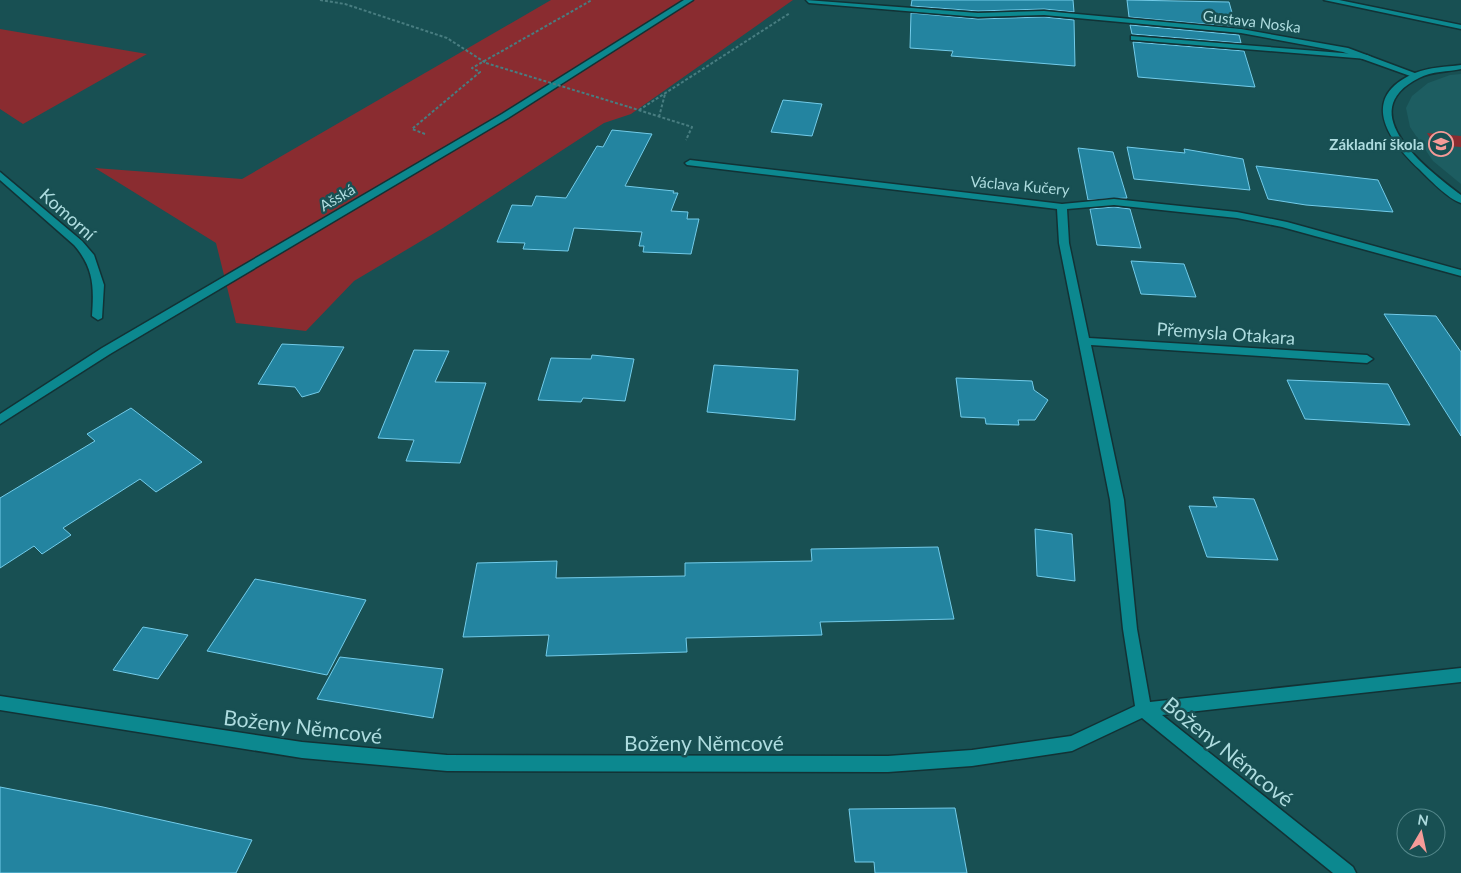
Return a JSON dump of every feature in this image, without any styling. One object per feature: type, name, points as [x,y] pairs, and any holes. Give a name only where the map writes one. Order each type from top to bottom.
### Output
[{"type":"street","name":"Ašská","points":[[0,420],[106,350],[505,116],[689,0]]},
{"type":"street","points":[[1328,0],[1461,27]]},
{"type":"street","name":"Gustava Noska","points":[[809,1],[978,15],[1044,13],[1241,31],[1310,42],[1367,57],[1416,76]]},
{"type":"street","points":[[1134,38],[1367,57]]},
{"type":"street","points":[[1461,67],[1416,76],[1395,89],[1386,107],[1389,129],[1411,158],[1461,200]]},
{"type":"street","name":"Václava Kučery","points":[[690,163],[1062,207],[1114,202],[1237,215],[1283,224],[1461,273]]},
{"type":"street","name":"Komorní","points":[[0,176],[78,244],[90,257],[99,285],[98,316]]},
{"type":"street","points":[[1062,207],[1064,243],[1117,500],[1130,629],[1144,710],[1461,676]]},
{"type":"street","name":"Přemysla Otakara","points":[[1083,341],[1367,359]]},
{"type":"street","name":"Boženy Němcové","points":[[0,703],[302,750],[466,763],[888,764],[972,758],[1072,743],[1144,710],[1347,873]]},
{"type":"path","points":[[320,0],[345,4],[447,38],[486,63],[692,127],[677,162],[690,163]]},
{"type":"path","points":[[426,134],[412,129],[480,72],[472,68],[592,0]]},
{"type":"path","points":[[639,110],[809,1]]},
{"type":"path","points":[[659,117],[665,93]]},
{"type":"shaded area","points":[[551,0],[793,0],[631,114],[604,123],[443,228],[354,281],[306,331],[236,323],[216,243],[95,168],[242,179]]},
{"type":"shaded area","points":[[0,29],[147,54],[23,124],[0,109]]},
{"type":"shaded area","name":"Základní škola","points":[[1461,74],[1461,184],[1433,161],[1410,127],[1406,108],[1412,96],[1428,83],[1450,75]]},
{"type":"shaded area","points":[[1427,133],[1461,136],[1461,147],[1434,145]]},
{"type":"building","points":[[912,0],[1073,0],[1074,12],[1044,9],[978,11],[911,6]]},
{"type":"building","points":[[1127,0],[1229,2],[1236,27],[1129,17]]},
{"type":"building","points":[[911,13],[978,19],[1044,17],[1074,20],[1075,66],[951,56],[953,51],[910,48]]},
{"type":"building","points":[[1130,25],[1239,35],[1241,43],[1132,34]]},
{"type":"building","points":[[1133,42],[1244,51],[1255,87],[1138,77]]},
{"type":"building","points":[[783,100],[822,104],[812,136],[771,132]]},
{"type":"building","points":[[612,130],[652,134],[625,186],[678,193],[671,211],[688,212],[687,219],[699,219],[691,254],[643,252],[644,246],[639,246],[642,232],[574,228],[568,251],[523,249],[525,243],[497,242],[512,205],[532,206],[536,196],[566,198],[597,146],[603,147]]},
{"type":"building","points":[[1127,147],[1185,153],[1184,149],[1243,159],[1250,190],[1134,179]]},
{"type":"building","points":[[1078,148],[1113,152],[1127,198],[1088,200]]},
{"type":"building","points":[[1256,166],[1378,180],[1393,212],[1306,205],[1268,199]]},
{"type":"building","points":[[1114,207],[1130,209],[1141,248],[1097,245],[1090,209]]},
{"type":"building","points":[[1131,261],[1184,264],[1196,297],[1141,294]]},
{"type":"building","points":[[1384,314],[1436,316],[1461,352],[1461,436]]},
{"type":"building","points":[[282,344],[344,347],[319,392],[302,397],[295,387],[258,384]]},
{"type":"building","points":[[414,350],[449,351],[435,382],[486,383],[460,463],[406,461],[414,440],[378,438]]},
{"type":"building","points":[[592,355],[634,359],[625,401],[583,398],[581,402],[538,400],[551,358],[591,359]]},
{"type":"building","points":[[714,365],[798,370],[795,420],[707,412]]},
{"type":"building","points":[[956,378],[1032,381],[1034,390],[1048,400],[1035,420],[1018,420],[1019,425],[986,424],[985,418],[961,417]]},
{"type":"building","points":[[1287,380],[1388,384],[1410,425],[1305,419]]},
{"type":"building","points":[[131,408],[202,462],[156,492],[140,479],[63,528],[71,535],[42,554],[34,546],[0,568],[0,498],[95,441],[87,434]]},
{"type":"building","points":[[1213,497],[1254,499],[1278,560],[1207,557],[1189,506],[1217,507]]},
{"type":"building","points":[[1035,529],[1072,534],[1075,581],[1037,576]]},
{"type":"building","points":[[938,547],[954,619],[820,622],[822,635],[686,638],[687,652],[546,656],[549,635],[463,637],[477,563],[557,561],[556,578],[685,576],[685,563],[812,561],[811,549]]},
{"type":"building","points":[[255,579],[366,600],[327,675],[207,651]]},
{"type":"building","points":[[143,627],[188,635],[158,679],[113,670]]},
{"type":"building","points":[[340,657],[443,669],[433,718],[317,699]]},
{"type":"building","points":[[0,787],[103,807],[252,840],[236,873],[0,873]]},
{"type":"building","points":[[955,808],[967,873],[875,873],[874,862],[855,862],[849,809]]},
{"type":"place","name":"Základní škola","points":[[1441,144]]}]
